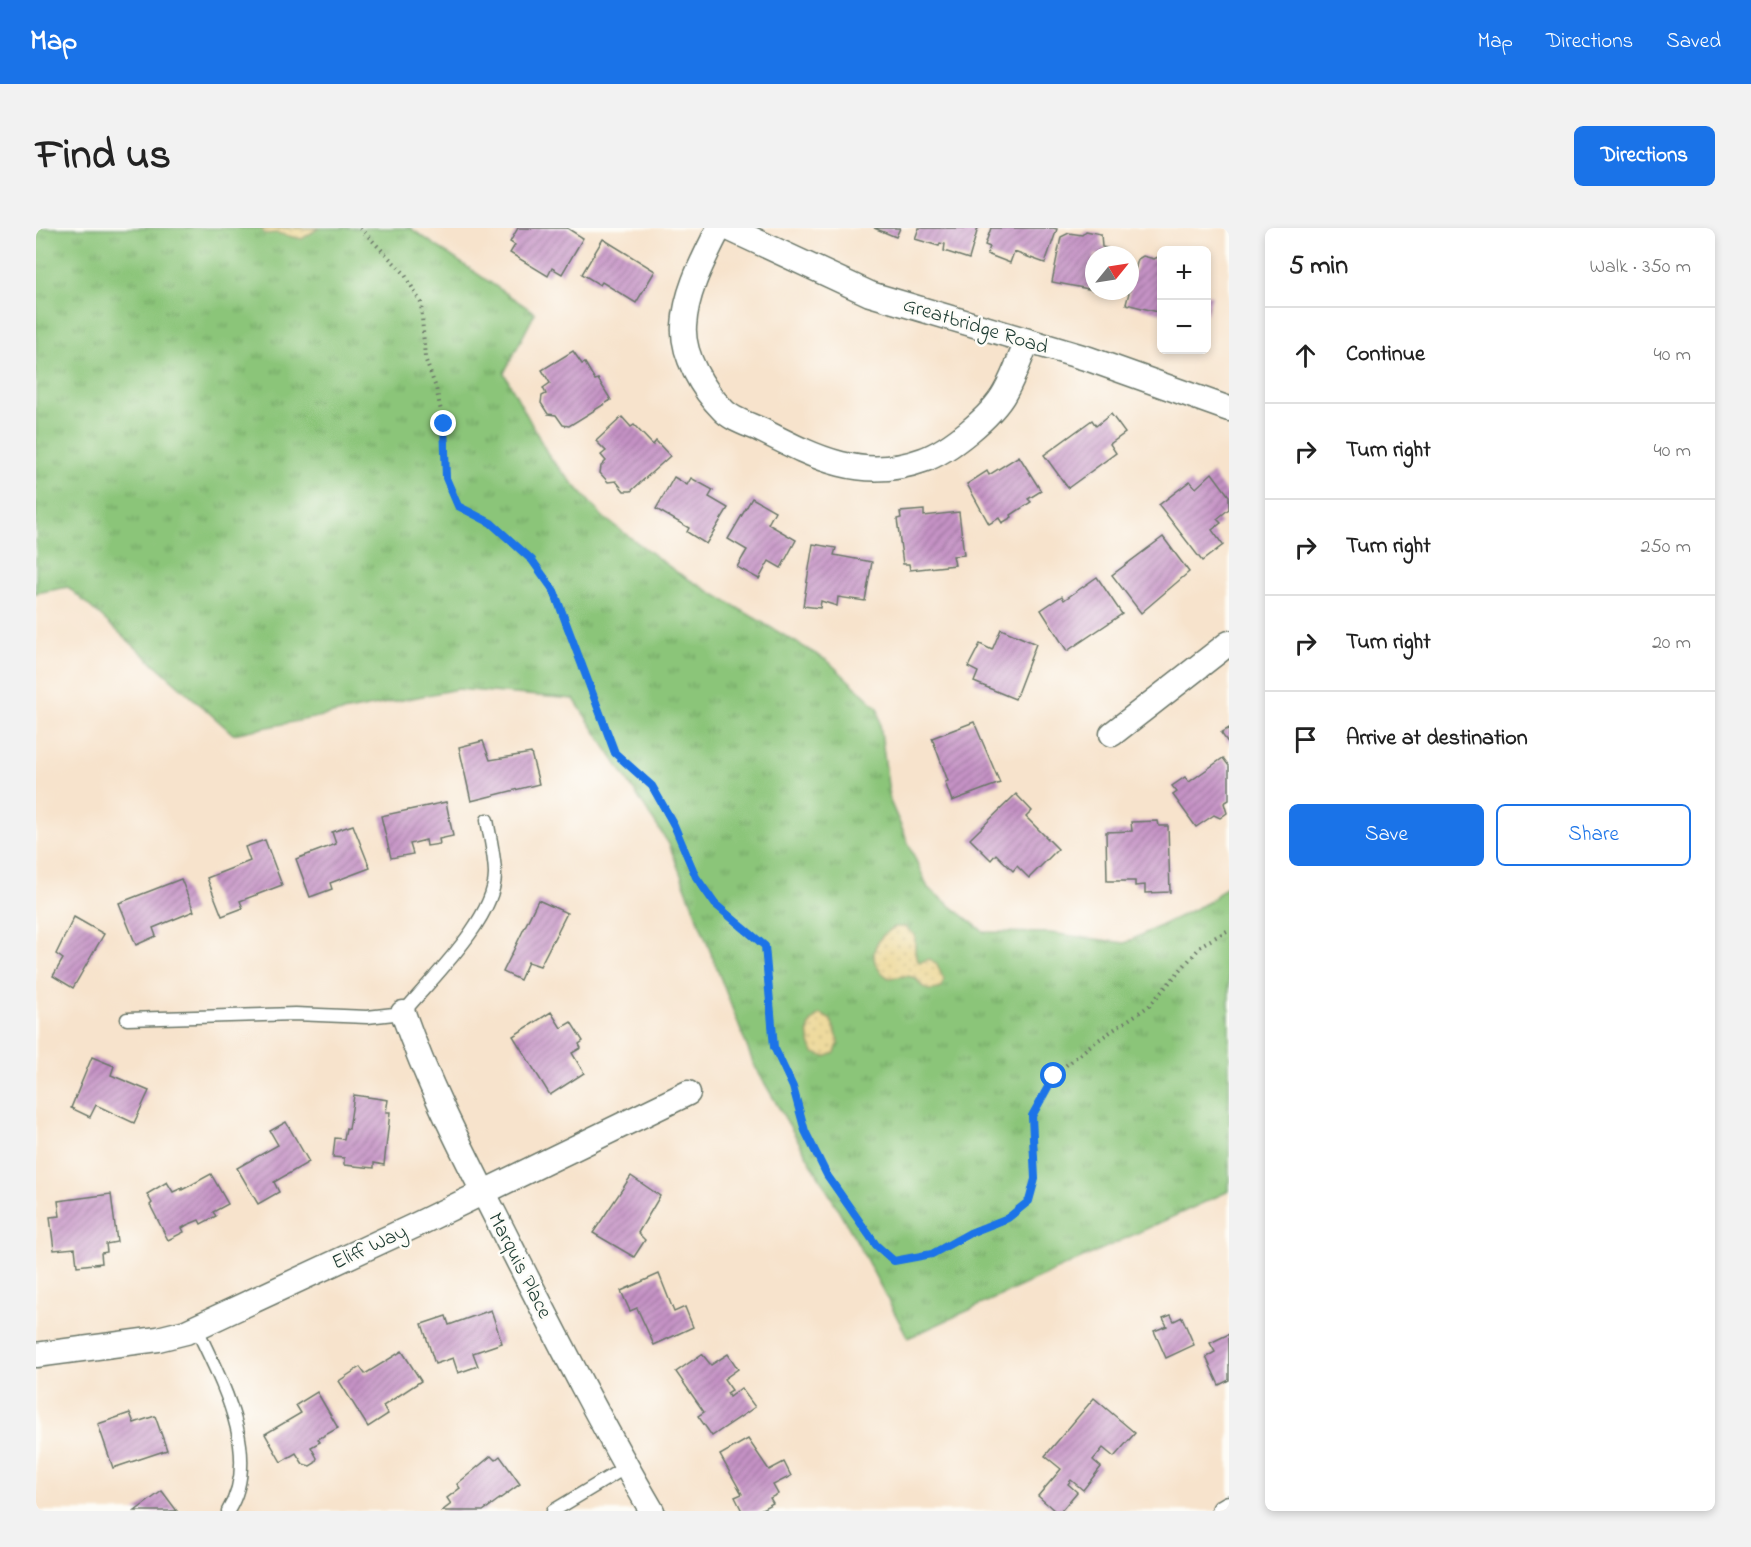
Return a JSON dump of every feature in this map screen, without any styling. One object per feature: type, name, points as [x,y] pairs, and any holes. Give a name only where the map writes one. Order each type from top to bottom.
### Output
[{"type":"street","points":[[719,228],[690,290],[684,327],[694,368],[708,392],[725,412],[836,465],[866,469],[894,467],[923,460],[948,447],[968,434],[1005,394],[1027,342]]},
{"type":"street","name":"Greatbridge Road","points":[[728,228],[870,294],[1027,342],[1089,358],[1229,409]]},
{"type":"street","points":[[1112,734],[1229,644]]},
{"type":"street","name":"Marquis Place","points":[[403,1013],[417,1052],[483,1191],[626,1467],[652,1511]]},
{"type":"street","name":"Eliff Way","points":[[36,1355],[158,1339],[196,1327],[687,1093]]},
{"type":"street","points":[[1224,1511],[1229,1508]]},
{"type":"lane","points":[[127,1019],[295,1014],[367,1017],[403,1013],[482,917],[492,898],[494,864],[487,820]]},
{"type":"lane","points":[[196,1327],[230,1401],[238,1430],[240,1461],[237,1485],[228,1511]]},
{"type":"lane","points":[[553,1511],[626,1467]]},
{"type":"path","points":[[360,228],[404,273],[421,303],[425,358],[436,388],[444,424],[446,478],[458,506],[491,523],[532,560],[554,591],[615,753],[652,786],[674,825],[696,877],[715,904],[765,946],[774,1047],[793,1087],[805,1131],[827,1175],[876,1245],[894,1261],[932,1254],[970,1233],[1008,1218],[1029,1201],[1035,1179],[1032,1116],[1054,1076],[1091,1045],[1149,1006],[1203,944],[1229,930]]},
{"type":"green space","points":[[36,228],[410,228],[535,313],[504,373],[550,458],[603,517],[678,573],[828,661],[878,708],[890,801],[928,888],[984,932],[1050,933],[1125,943],[1209,902],[1229,884],[1229,1191],[908,1338],[855,1238],[754,1065],[669,844],[574,699],[457,689],[233,734],[68,587],[36,593]]},
{"type":"sand","points":[[261,228],[319,228],[302,239],[276,233],[265,234]]},
{"type":"sand","points":[[895,927],[905,927],[915,935],[915,953],[919,962],[930,959],[937,965],[944,980],[941,988],[929,990],[923,987],[916,978],[907,976],[889,978],[881,972],[874,958],[874,951],[881,938]]},
{"type":"sand","points":[[821,1014],[831,1020],[839,1041],[835,1053],[825,1057],[814,1053],[808,1031],[812,1022]]},
{"type":"building","points":[[518,228],[567,228],[583,238],[562,274],[552,268],[548,276],[510,253],[515,245],[510,242]]},
{"type":"building","points":[[874,228],[900,228],[896,237]]},
{"type":"building","points":[[919,228],[978,228],[969,259],[944,251],[945,244],[940,243],[939,246],[915,239]]},
{"type":"building","points":[[991,228],[1057,229],[1045,263],[1014,252],[1010,263],[987,254],[990,247],[985,245]]},
{"type":"building","points":[[1086,231],[1101,234],[1102,246],[1085,246],[1085,288],[1052,282],[1061,237],[1069,233],[1082,235]]},
{"type":"building","points":[[603,239],[655,271],[636,303],[602,282],[600,285],[582,274]]},
{"type":"building","points":[[1143,256],[1154,259],[1157,258],[1157,312],[1126,304],[1127,300],[1139,300],[1139,258]]},
{"type":"building","points":[[573,351],[582,364],[585,363],[595,380],[598,379],[611,400],[569,426],[563,425],[556,415],[548,414],[541,403],[542,396],[546,394],[543,388],[550,383],[542,370]]},
{"type":"building","points":[[1111,414],[1125,433],[1110,444],[1116,453],[1068,488],[1044,455],[1092,420],[1096,426]]},
{"type":"building","points":[[622,417],[631,427],[634,425],[653,445],[656,441],[670,456],[631,491],[624,491],[616,481],[608,482],[600,473],[601,466],[606,461],[601,455],[606,451],[596,441]]},
{"type":"building","points":[[1019,456],[1041,491],[1028,499],[1031,502],[1011,515],[1012,517],[1002,523],[999,518],[989,524],[967,484],[987,471],[989,475]]},
{"type":"building","points":[[1212,473],[1229,496],[1229,509],[1217,519],[1221,523],[1212,530],[1223,545],[1202,561],[1159,505],[1190,481],[1196,488]]},
{"type":"building","points":[[674,477],[687,485],[691,478],[713,490],[709,497],[728,508],[706,544],[687,532],[689,528],[656,509]]},
{"type":"building","points":[[752,498],[775,511],[768,524],[796,540],[781,568],[769,561],[759,579],[737,567],[747,550],[728,539]]},
{"type":"building","points":[[924,510],[924,516],[959,512],[964,555],[953,556],[955,565],[910,570],[909,564],[903,564],[897,519],[901,518],[900,512]]},
{"type":"building","points":[[1163,537],[1189,572],[1141,613],[1112,575]]},
{"type":"building","points":[[813,544],[836,548],[834,555],[872,562],[865,601],[838,597],[837,606],[821,601],[820,608],[803,606]]},
{"type":"building","points":[[1097,577],[1122,614],[1067,651],[1041,610],[1062,596],[1064,600]]},
{"type":"building","points":[[1001,629],[1036,644],[1015,699],[974,682],[978,672],[968,667],[980,644],[992,650]]},
{"type":"building","points":[[974,722],[1000,783],[952,801],[945,782],[948,781],[932,738]]},
{"type":"building","points":[[1229,728],[1229,744],[1221,733]]},
{"type":"building","points":[[483,741],[490,760],[531,753],[539,784],[471,801],[459,747]]},
{"type":"building","points":[[1223,758],[1229,766],[1229,800],[1224,803],[1227,813],[1220,818],[1214,815],[1196,827],[1173,795],[1177,792],[1172,786],[1185,777],[1189,782]]},
{"type":"building","points":[[1016,794],[1032,811],[1026,817],[1058,849],[1029,878],[1017,866],[1013,871],[996,854],[991,860],[970,839]]},
{"type":"building","points":[[446,802],[453,836],[439,839],[440,844],[427,846],[426,840],[410,844],[413,854],[391,858],[381,816]]},
{"type":"building","points":[[1158,821],[1159,826],[1168,826],[1170,892],[1145,893],[1145,885],[1135,886],[1135,881],[1107,881],[1106,832],[1132,831],[1131,822]]},
{"type":"building","points":[[353,825],[370,868],[330,883],[332,889],[310,897],[296,859],[336,844],[332,832]]},
{"type":"building","points":[[265,840],[282,885],[240,901],[243,908],[222,916],[207,878],[250,861],[245,847]]},
{"type":"building","points":[[181,879],[194,911],[153,928],[156,936],[136,945],[119,903]]},
{"type":"building","points":[[538,900],[567,913],[540,966],[528,962],[520,980],[503,972]]},
{"type":"building","points":[[74,917],[104,934],[73,988],[53,976],[63,959],[56,954]]},
{"type":"building","points":[[551,1012],[561,1028],[571,1022],[583,1041],[579,1044],[581,1048],[572,1053],[584,1073],[550,1095],[513,1036]]},
{"type":"building","points":[[92,1057],[114,1066],[111,1075],[149,1091],[134,1123],[96,1105],[90,1117],[71,1108]]},
{"type":"building","points":[[354,1095],[388,1100],[386,1112],[390,1112],[384,1165],[374,1163],[374,1168],[344,1165],[344,1158],[333,1157],[335,1138],[344,1139],[346,1128],[349,1129]]},
{"type":"building","points":[[286,1122],[309,1162],[274,1182],[279,1192],[258,1204],[237,1168],[278,1145],[270,1131]]},
{"type":"building","points":[[211,1174],[228,1204],[213,1212],[216,1216],[201,1224],[199,1220],[187,1225],[182,1228],[184,1232],[168,1240],[150,1205],[152,1203],[147,1194],[167,1182],[173,1192],[182,1188],[182,1190]]},
{"type":"building","points":[[631,1176],[660,1196],[638,1233],[645,1240],[634,1257],[593,1233]]},
{"type":"building","points":[[111,1194],[117,1242],[106,1244],[107,1252],[101,1253],[102,1263],[77,1266],[75,1248],[54,1250],[50,1217],[60,1216],[58,1201]]},
{"type":"building","points":[[659,1274],[674,1312],[685,1307],[693,1327],[654,1345],[637,1308],[630,1311],[621,1291]]},
{"type":"building","points":[[491,1310],[502,1343],[473,1353],[478,1366],[458,1373],[453,1358],[435,1364],[422,1324],[446,1316],[449,1325]]},
{"type":"building","points":[[1171,1315],[1174,1321],[1182,1317],[1194,1345],[1166,1358],[1154,1331],[1167,1326],[1163,1318]]},
{"type":"building","points":[[1229,1334],[1229,1380],[1219,1385],[1206,1357],[1215,1352],[1210,1343]]},
{"type":"building","points":[[402,1351],[421,1381],[383,1406],[388,1414],[368,1427],[339,1381],[360,1367],[365,1374]]},
{"type":"building","points":[[702,1354],[711,1365],[728,1354],[738,1369],[724,1379],[732,1390],[727,1393],[729,1397],[741,1388],[755,1407],[712,1436],[698,1416],[704,1412],[676,1372]]},
{"type":"building","points":[[317,1392],[338,1428],[318,1439],[320,1442],[311,1447],[317,1458],[310,1466],[303,1464],[296,1453],[281,1462],[265,1434],[301,1413],[296,1405]]},
{"type":"building","points":[[1094,1398],[1135,1433],[1114,1457],[1103,1448],[1093,1460],[1101,1467],[1083,1490],[1071,1480],[1068,1484],[1077,1492],[1061,1511],[1055,1511],[1038,1496],[1061,1469],[1045,1456]]},
{"type":"building","points":[[130,1413],[134,1423],[155,1416],[167,1450],[113,1468],[98,1424]]},
{"type":"building","points":[[748,1439],[769,1470],[784,1462],[791,1476],[773,1485],[778,1494],[770,1498],[773,1503],[758,1511],[742,1511],[735,1497],[742,1494],[720,1455]]},
{"type":"building","points":[[491,1456],[495,1460],[500,1456],[520,1484],[483,1511],[442,1511],[451,1504],[447,1498],[460,1488],[457,1484]]},
{"type":"building","points":[[162,1491],[177,1511],[135,1511]]},
{"type":"route","points":[[444,424],[446,478],[458,506],[491,523],[532,560],[554,591],[581,658],[597,711],[615,753],[652,786],[674,825],[696,877],[715,904],[765,946],[774,1047],[793,1087],[805,1131],[827,1175],[876,1245],[894,1261],[932,1254],[970,1233],[1008,1218],[1029,1201],[1035,1179],[1032,1116],[1054,1076]]}]
